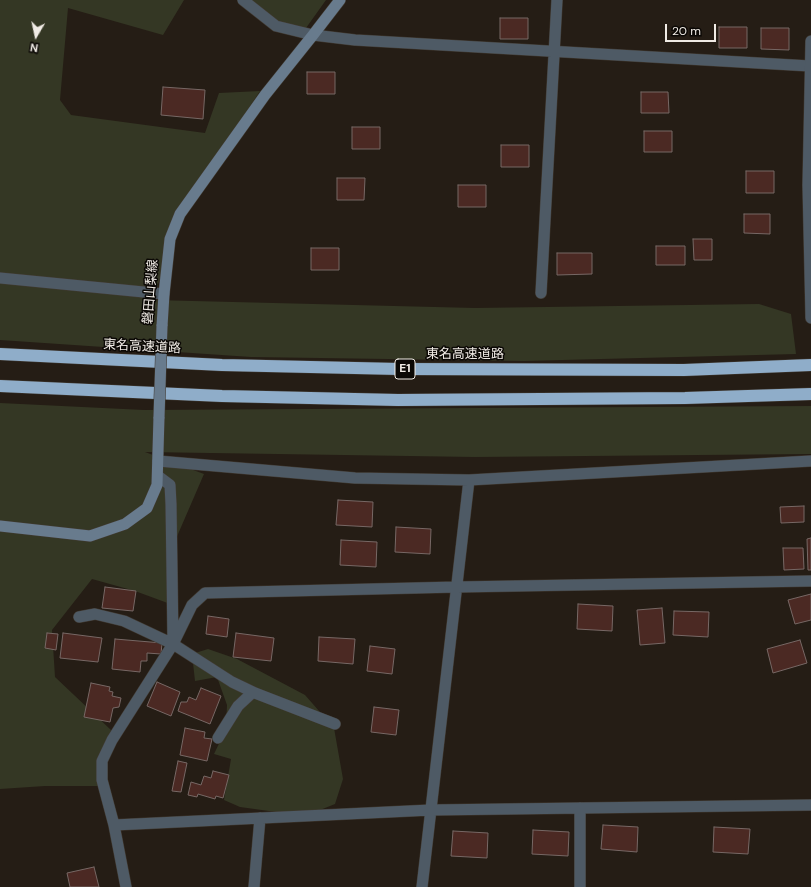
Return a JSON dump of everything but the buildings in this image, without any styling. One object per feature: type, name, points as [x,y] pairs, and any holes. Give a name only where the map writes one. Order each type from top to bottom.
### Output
[{"type":"highway","name":"東名高速道路","points":[[0,354],[222,365],[391,369],[684,370],[811,365]]},
{"type":"highway","points":[[0,386],[222,396],[398,400],[685,398],[811,394]]},
{"type":"main road","name":"磐田山梨線","points":[[0,526],[90,536],[125,524],[147,508],[157,484],[158,476],[162,326],[170,239],[180,214],[264,95],[340,0]]},
{"type":"street","points":[[243,0],[276,26],[313,35],[355,40],[810,66]]},
{"type":"street","points":[[540,293],[557,0]]},
{"type":"street","points":[[811,41],[808,185],[811,317]]},
{"type":"street","points":[[0,278],[164,294]]},
{"type":"street","points":[[158,461],[355,478],[469,480],[811,462]]},
{"type":"street","points":[[158,476],[170,485],[172,504],[173,644]]},
{"type":"street","points":[[422,887],[469,480]]},
{"type":"street","points":[[126,887],[114,825],[102,780],[102,761],[112,740],[173,644],[192,605],[205,593],[456,586],[811,580]]},
{"type":"street","points":[[79,617],[96,614],[124,621],[173,644],[232,682],[252,692],[335,724]]},
{"type":"street","points":[[218,738],[238,706],[252,692]]},
{"type":"street","points":[[114,825],[431,810],[811,805]]},
{"type":"street","points":[[580,808],[580,887]]},
{"type":"street","points":[[254,887],[260,818]]},
{"type":"green space","points":[[0,0],[184,0],[163,35],[68,8],[60,100],[71,115],[205,133],[219,93],[260,91],[182,210],[153,300],[475,308],[759,304],[791,314],[796,354],[524,361],[251,357],[0,340]]},
{"type":"green space","points":[[247,0],[326,0],[306,28],[273,23]]},
{"type":"green space","points":[[0,403],[144,410],[811,406],[811,454],[475,457],[145,452],[204,474],[172,548],[173,605],[135,591],[92,579],[52,630],[55,677],[111,730],[102,769],[104,786],[45,786],[0,789]]},
{"type":"green space","points":[[208,649],[237,659],[305,695],[334,728],[343,779],[335,804],[305,816],[240,807],[224,800],[231,759],[214,754],[226,729],[227,705],[217,677],[195,681],[192,654]]}]
